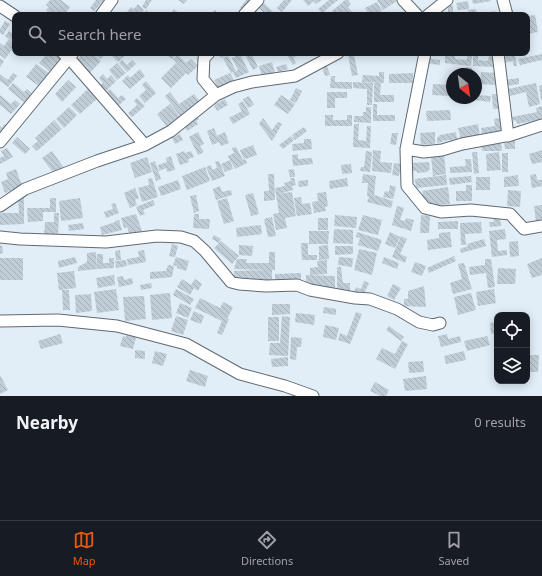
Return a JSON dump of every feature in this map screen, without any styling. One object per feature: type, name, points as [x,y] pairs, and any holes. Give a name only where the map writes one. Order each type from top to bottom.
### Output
[{"type":"street","points":[[103,12],[112,0]]},
{"type":"street","points":[[247,12],[258,0]]},
{"type":"street","points":[[403,0],[414,12]]},
{"type":"street","points":[[432,12],[447,0]]},
{"type":"street","points":[[503,0],[506,12]]},
{"type":"street","points":[[0,6],[12,14]]},
{"type":"street","points":[[0,142],[67,56]]},
{"type":"street","points":[[69,56],[145,145]]},
{"type":"street","points":[[206,56],[204,58],[203,80],[216,95]]},
{"type":"street","points":[[0,206],[25,189],[97,161],[145,145],[172,131],[216,95],[233,87],[295,76],[332,56]]},
{"type":"street","points":[[424,56],[406,149],[407,186],[425,208],[441,212],[471,210],[510,214],[524,229],[542,226]]},
{"type":"street","points":[[498,56],[508,136]]},
{"type":"street","points":[[406,149],[424,152],[442,150],[462,144],[508,136],[542,125]]},
{"type":"street","points":[[0,237],[20,240],[106,242],[157,236],[181,237],[194,241],[200,246],[231,282],[266,286],[298,285],[310,290],[355,298],[370,299],[397,309],[419,322],[433,325],[440,323]]},
{"type":"street","points":[[0,321],[58,320],[117,326],[186,344],[240,374],[286,386],[313,396]]},
{"type":"building","points":[[50,0],[61,0],[70,7],[66,12],[48,12],[46,10],[49,7],[46,5]]},
{"type":"building","points":[[96,0],[104,0],[94,11],[90,8]]},
{"type":"building","points":[[146,0],[152,0],[146,9],[142,7]]},
{"type":"building","points":[[178,0],[187,0],[184,4]]},
{"type":"building","points":[[246,0],[255,0],[245,12],[240,8]]},
{"type":"building","points":[[284,0],[292,0],[282,12],[277,8]]},
{"type":"building","points":[[303,0],[312,0],[313,2],[308,6]]},
{"type":"building","points":[[312,0],[322,0],[316,4]]},
{"type":"building","points":[[329,0],[338,0],[323,12],[318,9]]},
{"type":"building","points":[[345,0],[348,0],[351,4],[348,7],[352,12],[332,11]]},
{"type":"building","points":[[377,0],[396,0],[397,1],[383,10]]},
{"type":"building","points":[[472,0],[490,0],[491,1],[473,4]]},
{"type":"building","points":[[468,1],[469,9],[458,10],[456,3]]},
{"type":"building","points":[[377,2],[382,11],[367,12],[365,8]]},
{"type":"building","points":[[264,3],[273,12],[263,12],[259,8]]},
{"type":"building","points":[[138,4],[144,10],[142,12],[127,12],[131,7],[134,9]]},
{"type":"building","points":[[453,5],[453,12],[448,12],[448,6]]},
{"type":"building","points":[[476,9],[476,12],[468,12],[468,10]]},
{"type":"building","points":[[535,15],[538,32],[530,33],[530,16]]},
{"type":"building","points":[[5,21],[10,24],[3,35],[0,33],[0,29]]},
{"type":"building","points":[[9,31],[12,33],[12,40],[5,36]]},
{"type":"building","points":[[9,39],[12,42],[12,49],[5,59],[0,55],[0,43],[4,46]]},
{"type":"building","points":[[542,54],[542,60],[520,65],[518,59]]},
{"type":"building","points":[[45,56],[63,56],[50,72],[39,63]]},
{"type":"building","points":[[80,56],[96,56],[101,61],[89,74],[76,61]]},
{"type":"building","points":[[112,56],[125,56],[118,62]]},
{"type":"building","points":[[168,56],[175,56],[172,59]]},
{"type":"building","points":[[179,56],[186,63],[191,59],[198,66],[188,75],[173,59]]},
{"type":"building","points":[[228,56],[236,71],[231,73],[223,58]]},
{"type":"building","points":[[241,56],[249,72],[236,78],[233,73],[238,70],[232,58]]},
{"type":"building","points":[[246,56],[252,56],[258,67],[253,70]]},
{"type":"building","points":[[288,56],[297,56],[293,58],[296,63],[293,65]]},
{"type":"building","points":[[348,56],[354,56],[358,75],[352,76]]},
{"type":"building","points":[[427,56],[431,56],[431,59],[440,60],[440,65],[426,63]]},
{"type":"building","points":[[445,56],[455,56],[455,59],[467,60],[467,56],[472,56],[471,66],[445,63]]},
{"type":"building","points":[[473,56],[478,56],[478,60],[488,61],[489,56],[494,56],[494,67],[473,66]]},
{"type":"building","points":[[515,56],[517,66],[514,66],[513,61],[502,63],[501,57]]},
{"type":"building","points":[[0,58],[4,61],[0,67]]},
{"type":"building","points":[[122,60],[127,65],[132,60],[136,64],[127,72],[119,63]]},
{"type":"building","points":[[272,62],[275,73],[262,77],[259,66]]},
{"type":"building","points":[[117,63],[126,73],[117,80],[109,70]]},
{"type":"building","points":[[176,63],[186,73],[171,88],[161,78]]},
{"type":"building","points":[[36,64],[49,73],[39,86],[26,77]]},
{"type":"building","points":[[286,64],[288,69],[278,72],[276,67]]},
{"type":"building","points":[[327,66],[330,75],[325,76],[322,67]]},
{"type":"building","points":[[140,69],[145,76],[130,89],[122,81],[128,75],[130,78]]},
{"type":"building","points":[[379,72],[384,72],[384,83],[362,82],[363,75],[379,76]]},
{"type":"building","points":[[482,72],[497,73],[496,85],[482,84]]},
{"type":"building","points":[[13,73],[17,76],[8,87],[0,81],[0,74],[8,80]]},
{"type":"building","points":[[230,73],[234,80],[218,88],[214,80]]},
{"type":"building","points":[[413,73],[413,83],[389,83],[389,74]]},
{"type":"building","points":[[103,74],[107,79],[111,75],[116,81],[106,91],[100,85],[103,83],[99,78]]},
{"type":"building","points":[[331,76],[335,76],[335,82],[352,82],[352,89],[330,88]]},
{"type":"building","points":[[519,78],[519,84],[506,86],[505,80]]},
{"type":"building","points":[[68,80],[76,87],[62,102],[55,94]]},
{"type":"building","points":[[146,81],[156,93],[145,103],[139,96],[146,90],[142,85]]},
{"type":"building","points":[[353,82],[373,83],[372,105],[367,105],[367,89],[353,88]]},
{"type":"building","points":[[13,83],[24,92],[27,89],[34,95],[26,104],[8,89]]},
{"type":"building","points":[[374,83],[381,83],[380,95],[394,95],[394,102],[374,102]]},
{"type":"building","points":[[536,83],[540,104],[529,107],[526,92],[510,96],[508,89]]},
{"type":"building","points":[[433,84],[446,85],[446,96],[432,95]]},
{"type":"building","points":[[542,85],[542,100],[541,100],[539,86]]},
{"type":"building","points":[[91,86],[100,96],[80,114],[71,105]]},
{"type":"building","points":[[296,88],[302,91],[296,103],[290,100]]},
{"type":"building","points":[[110,89],[118,98],[122,95],[126,99],[118,106],[106,93]]},
{"type":"building","points":[[170,92],[179,104],[194,94],[199,101],[180,116],[165,96]]},
{"type":"building","points":[[327,92],[347,92],[347,98],[335,98],[335,108],[327,108]]},
{"type":"building","points":[[492,94],[499,94],[500,109],[493,109]]},
{"type":"building","points":[[0,95],[11,104],[15,100],[20,104],[11,114],[0,105]]},
{"type":"building","points":[[281,95],[295,104],[288,114],[274,105]]},
{"type":"building","points":[[482,95],[491,96],[490,102],[482,101]]},
{"type":"building","points":[[249,96],[254,105],[248,108],[243,99]]},
{"type":"building","points":[[137,98],[145,106],[132,117],[128,113],[137,105],[134,101]]},
{"type":"building","points":[[225,99],[228,105],[217,111],[214,105]]},
{"type":"building","points":[[243,101],[250,114],[233,124],[229,118],[242,111],[238,104]]},
{"type":"building","points":[[170,104],[181,118],[168,128],[157,114]]},
{"type":"building","points":[[373,104],[377,104],[377,115],[395,115],[395,121],[373,121]]},
{"type":"building","points":[[542,106],[542,119],[517,124],[516,120],[513,121],[512,117],[537,112],[536,108]]},
{"type":"building","points":[[69,107],[77,115],[64,128],[56,119]]},
{"type":"building","points":[[366,107],[371,107],[371,123],[354,122],[354,116],[363,116],[363,112],[366,112]]},
{"type":"building","points":[[450,110],[451,120],[427,121],[426,111]]},
{"type":"building","points":[[325,115],[333,115],[333,120],[347,120],[347,115],[352,115],[352,126],[325,126]]},
{"type":"building","points":[[197,116],[199,119],[196,121],[198,124],[187,131],[183,124]]},
{"type":"building","points":[[263,118],[272,130],[278,122],[282,124],[272,141],[259,124]]},
{"type":"building","points":[[499,118],[502,132],[482,136],[481,128],[495,126],[494,119]]},
{"type":"building","points":[[54,120],[62,129],[37,151],[32,146],[38,141],[35,138]]},
{"type":"building","points":[[4,124],[9,128],[0,139],[0,126],[2,128]]},
{"type":"building","points":[[354,124],[359,124],[358,140],[366,141],[367,126],[371,126],[370,148],[353,147]]},
{"type":"building","points":[[478,124],[480,136],[461,140],[458,128]]},
{"type":"building","points":[[304,127],[307,131],[295,140],[292,135]]},
{"type":"building","points":[[214,128],[217,136],[225,132],[229,143],[221,146],[219,142],[212,145],[207,131]]},
{"type":"building","points":[[198,132],[204,144],[200,146],[204,152],[198,155],[189,137]]},
{"type":"building","points":[[435,132],[435,144],[421,145],[420,133]]},
{"type":"building","points":[[456,132],[457,139],[437,143],[437,138],[440,135]]},
{"type":"building","points":[[392,133],[398,133],[396,145],[390,144]]},
{"type":"building","points":[[180,134],[183,140],[175,144],[172,138]]},
{"type":"building","points":[[291,136],[294,140],[283,149],[279,145]]},
{"type":"building","points":[[17,137],[30,149],[25,154],[12,143]]},
{"type":"building","points":[[304,139],[311,139],[312,149],[293,151],[292,144],[304,143]]},
{"type":"building","points":[[504,141],[515,141],[515,149],[505,149]]},
{"type":"building","points":[[501,142],[502,151],[482,151],[481,143]]},
{"type":"building","points":[[253,145],[257,155],[244,159],[240,150]]},
{"type":"building","points":[[236,147],[243,160],[245,159],[247,163],[235,169],[228,156],[234,153],[232,148]]},
{"type":"building","points":[[7,148],[13,157],[0,164],[0,158],[4,156],[1,151]]},
{"type":"building","points":[[373,150],[381,151],[380,162],[392,163],[391,173],[372,171]]},
{"type":"building","points":[[542,150],[542,162],[532,164],[529,154]]},
{"type":"building","points":[[52,151],[64,168],[55,175],[42,158]]},
{"type":"building","points":[[184,151],[185,153],[191,151],[194,157],[188,159],[189,162],[180,165],[176,154]]},
{"type":"building","points":[[366,151],[372,152],[370,172],[360,171],[361,167],[364,167]]},
{"type":"building","points":[[472,152],[477,152],[479,173],[474,174]]},
{"type":"building","points":[[499,152],[501,170],[487,171],[486,154]]},
{"type":"building","points":[[502,153],[508,153],[508,172],[502,172]]},
{"type":"building","points":[[298,154],[298,159],[312,158],[313,164],[293,166],[292,155]]},
{"type":"building","points":[[444,154],[446,174],[433,176],[431,156]]},
{"type":"building","points":[[171,156],[175,170],[167,172],[166,168],[159,171],[158,165],[167,162],[166,158]]},
{"type":"building","points":[[147,157],[152,172],[135,178],[130,163]]},
{"type":"building","points":[[465,159],[471,159],[472,172],[450,173],[450,167],[466,166]]},
{"type":"building","points":[[230,160],[233,169],[225,172],[221,164]]},
{"type":"building","points":[[155,161],[161,179],[156,181],[150,163]]},
{"type":"building","points":[[219,161],[225,176],[212,181],[206,167],[211,165],[212,170],[217,168],[215,162]]},
{"type":"building","points":[[429,162],[430,170],[428,170],[428,172],[417,173],[417,171],[413,171],[412,163]]},
{"type":"building","points":[[394,163],[401,164],[399,176],[392,175]]},
{"type":"building","points":[[351,164],[352,173],[342,174],[341,165]]},
{"type":"building","points":[[205,167],[210,181],[187,190],[182,176]]},
{"type":"building","points":[[16,169],[22,186],[5,193],[1,182],[8,179],[6,173]]},
{"type":"building","points":[[294,169],[295,177],[290,177],[288,170]]},
{"type":"building","points":[[268,174],[274,174],[275,200],[264,201],[264,191],[269,191]]},
{"type":"building","points":[[363,174],[376,176],[374,195],[393,201],[391,208],[367,202],[369,197],[367,196],[368,183],[362,183]]},
{"type":"building","points":[[536,174],[537,180],[542,180],[542,186],[532,188],[530,175]]},
{"type":"building","points":[[446,175],[447,185],[416,188],[415,179]]},
{"type":"building","points":[[518,175],[519,186],[504,187],[504,177]]},
{"type":"building","points":[[471,176],[472,182],[450,185],[449,178]]},
{"type":"building","points":[[476,177],[490,177],[490,190],[476,190]]},
{"type":"building","points":[[152,178],[158,197],[142,202],[138,188],[149,185],[148,179]]},
{"type":"building","points":[[290,178],[294,178],[296,185],[292,186],[293,190],[278,194],[292,192],[296,216],[285,218],[287,228],[276,230],[273,214],[279,213],[275,188],[285,186],[284,183],[291,181]]},
{"type":"building","points":[[347,178],[348,186],[330,189],[329,181]]},
{"type":"building","points":[[178,180],[181,189],[161,196],[158,187]]},
{"type":"building","points":[[308,180],[308,186],[299,187],[298,181]]},
{"type":"building","points":[[390,185],[396,187],[393,199],[383,197],[385,191],[389,192]]},
{"type":"building","points":[[466,185],[472,185],[472,201],[456,201],[456,191],[466,191]]},
{"type":"building","points":[[220,186],[222,192],[231,190],[232,195],[216,200],[213,189]]},
{"type":"building","points":[[448,187],[450,204],[431,206],[424,200],[422,191]]},
{"type":"building","points":[[135,188],[139,198],[135,200],[137,205],[130,208],[124,193]]},
{"type":"building","points":[[508,190],[521,191],[520,207],[507,206]]},
{"type":"building","points":[[326,192],[328,206],[325,207],[326,211],[314,213],[312,202],[318,201],[317,193]]},
{"type":"building","points":[[253,193],[259,214],[251,216],[245,195]]},
{"type":"building","points":[[196,195],[199,211],[194,213],[190,196]]},
{"type":"building","points":[[18,197],[24,197],[24,224],[0,225],[0,213],[19,213]]},
{"type":"building","points":[[301,197],[302,204],[310,203],[312,214],[297,216],[294,198]]},
{"type":"building","points":[[50,198],[56,198],[56,212],[43,212],[43,221],[28,222],[27,208],[50,208]]},
{"type":"building","points":[[80,198],[83,218],[61,221],[59,201]]},
{"type":"building","points":[[227,198],[234,221],[224,224],[217,201]]},
{"type":"building","points":[[153,200],[155,205],[143,210],[145,214],[140,216],[136,207]]},
{"type":"building","points":[[115,203],[119,213],[106,218],[104,212],[113,209],[111,204]]},
{"type":"building","points":[[542,205],[542,221],[536,222],[534,206]]},
{"type":"building","points":[[397,206],[404,208],[400,220],[405,221],[406,218],[414,220],[411,231],[392,225]]},
{"type":"building","points":[[54,213],[59,213],[58,236],[44,236],[45,222],[54,222]]},
{"type":"building","points":[[136,214],[142,231],[130,235],[127,227],[124,228],[121,218]]},
{"type":"building","points":[[194,214],[199,214],[199,219],[210,219],[209,229],[193,228]]},
{"type":"building","points":[[335,215],[357,217],[356,228],[334,226]]},
{"type":"building","points":[[363,215],[382,220],[378,235],[358,230]]},
{"type":"building","points":[[421,215],[430,216],[429,233],[420,233]]},
{"type":"building","points":[[500,216],[501,226],[490,227],[489,222],[494,222],[493,217]]},
{"type":"building","points":[[272,217],[276,236],[268,237],[264,219]]},
{"type":"building","points":[[318,218],[328,218],[328,230],[318,230]]},
{"type":"building","points":[[119,220],[122,230],[102,235],[100,227]]},
{"type":"building","points":[[458,221],[458,229],[438,229],[438,222]]},
{"type":"building","points":[[481,222],[482,233],[465,234],[466,245],[461,245],[460,223]]},
{"type":"building","points":[[83,223],[84,229],[69,231],[68,225]]},
{"type":"building","points":[[261,225],[262,234],[237,237],[236,228]]},
{"type":"building","points":[[334,229],[353,230],[353,244],[333,243]]},
{"type":"building","points":[[505,229],[506,239],[497,240],[498,251],[507,250],[507,255],[492,257],[489,231]]},
{"type":"building","points":[[309,231],[329,231],[328,244],[309,244]]},
{"type":"building","points":[[357,232],[382,240],[378,251],[358,245],[360,238],[356,237]]},
{"type":"building","points":[[390,232],[400,237],[395,248],[385,244]]},
{"type":"building","points":[[450,232],[452,247],[428,250],[427,240],[439,238],[439,233]]},
{"type":"building","points":[[214,235],[221,239],[219,243],[212,239]]},
{"type":"building","points":[[401,236],[407,239],[400,254],[407,257],[405,263],[392,257]]},
{"type":"building","points":[[484,239],[486,246],[461,253],[460,249],[468,246],[467,244]]},
{"type":"building","points":[[221,241],[239,256],[232,264],[214,248]]},
{"type":"building","points":[[518,241],[519,256],[510,257],[509,242]]},
{"type":"building","points":[[301,243],[308,243],[308,255],[317,255],[317,260],[302,260]]},
{"type":"building","points":[[172,244],[178,246],[175,257],[169,256]]},
{"type":"building","points":[[2,245],[3,253],[0,254],[0,246]]},
{"type":"building","points":[[239,245],[253,246],[252,256],[239,255]]},
{"type":"building","points":[[328,245],[329,259],[319,260],[319,246]]},
{"type":"building","points":[[335,246],[353,246],[353,254],[335,255]]},
{"type":"building","points":[[359,249],[377,253],[372,275],[354,270]]},
{"type":"building","points":[[120,250],[121,260],[116,260],[115,251]]},
{"type":"building","points":[[144,250],[146,262],[128,265],[127,259],[139,257],[138,251]]},
{"type":"building","points":[[96,252],[97,269],[78,271],[78,267],[87,262],[87,253]]},
{"type":"building","points":[[269,252],[275,252],[275,270],[272,270],[272,281],[234,282],[234,271],[267,270],[234,269],[237,259],[247,259],[246,263],[269,263]]},
{"type":"building","points":[[97,254],[103,254],[103,263],[109,263],[109,258],[114,258],[114,268],[97,269]]},
{"type":"building","points":[[454,256],[456,261],[429,273],[427,268]]},
{"type":"building","points":[[75,257],[77,263],[59,268],[58,261]]},
{"type":"building","points":[[176,257],[189,261],[186,271],[173,265]]},
{"type":"building","points":[[339,257],[353,258],[352,267],[338,265]]},
{"type":"building","points":[[384,257],[399,263],[397,269],[382,263]]},
{"type":"building","points":[[0,258],[23,258],[23,280],[0,280]]},
{"type":"building","points":[[542,258],[542,275],[532,278],[527,264]]},
{"type":"building","points":[[485,259],[491,259],[495,287],[488,288],[486,273],[470,275],[469,267],[485,265]]},
{"type":"building","points":[[126,260],[127,266],[116,268],[115,261]]},
{"type":"building","points":[[327,260],[327,274],[310,275],[310,268],[318,267],[317,261]]},
{"type":"building","points":[[415,262],[426,266],[422,276],[411,272]]},
{"type":"building","points":[[464,263],[472,289],[453,294],[450,283],[462,279],[458,264]]},
{"type":"building","points":[[168,265],[174,266],[172,277],[150,279],[150,272],[166,271]]},
{"type":"building","points":[[337,267],[341,267],[343,283],[350,283],[350,292],[337,292]]},
{"type":"building","points":[[498,268],[516,269],[515,284],[497,284]]},
{"type":"building","points":[[74,271],[76,288],[59,290],[57,273]]},
{"type":"building","points":[[301,273],[301,280],[275,281],[275,274]]},
{"type":"building","points":[[114,275],[115,285],[98,288],[96,278]]},
{"type":"building","points":[[306,275],[335,276],[335,288],[306,287]]},
{"type":"building","points":[[123,276],[124,280],[132,278],[133,284],[119,287],[117,277]]},
{"type":"building","points":[[182,279],[191,285],[195,279],[202,284],[198,291],[194,288],[190,295],[177,287]]},
{"type":"building","points":[[364,281],[369,283],[363,296],[354,292],[356,287],[361,289]]},
{"type":"building","points":[[151,283],[152,288],[141,290],[140,285]]},
{"type":"building","points":[[393,284],[401,288],[394,300],[387,296]]},
{"type":"building","points":[[424,286],[426,307],[404,306],[404,299],[408,299],[408,291]]},
{"type":"building","points":[[116,289],[119,310],[97,313],[94,292]]},
{"type":"building","points":[[176,289],[194,299],[190,305],[173,295]]},
{"type":"building","points":[[494,289],[496,303],[478,306],[476,292]]},
{"type":"building","points":[[62,290],[69,290],[70,310],[63,310]]},
{"type":"building","points":[[170,293],[172,318],[152,320],[150,295]]},
{"type":"building","points":[[471,293],[476,310],[458,315],[454,297]]},
{"type":"building","points":[[91,294],[92,311],[76,313],[75,295]]},
{"type":"building","points":[[144,296],[146,319],[125,321],[123,297]]},
{"type":"building","points":[[200,298],[220,308],[223,302],[233,307],[222,335],[217,333],[222,321],[195,308]]},
{"type":"building","points":[[180,303],[192,308],[188,318],[176,313]]},
{"type":"building","points":[[272,304],[290,304],[290,314],[272,315]]},
{"type":"building","points":[[324,307],[336,309],[336,315],[323,313]]},
{"type":"building","points":[[194,311],[204,316],[201,324],[190,320]]},
{"type":"building","points":[[356,312],[362,314],[350,344],[338,340],[340,333],[347,336]]},
{"type":"building","points":[[296,313],[315,315],[314,325],[295,322]]},
{"type":"building","points":[[176,316],[188,320],[183,335],[171,331]]},
{"type":"building","points":[[282,316],[290,317],[288,356],[269,355],[270,343],[280,343]]},
{"type":"building","points":[[268,317],[279,317],[279,341],[268,341]]},
{"type":"building","points":[[494,322],[494,334],[491,334],[490,323]]},
{"type":"building","points":[[325,325],[339,328],[336,340],[323,337]]},
{"type":"building","points":[[389,326],[404,337],[401,341],[386,330]]},
{"type":"building","points":[[127,332],[137,334],[133,349],[120,346],[123,336],[126,337]]},
{"type":"building","points":[[60,334],[63,343],[41,349],[38,341]]},
{"type":"building","points":[[447,334],[448,339],[460,336],[461,342],[441,347],[438,336]]},
{"type":"building","points":[[487,336],[490,345],[467,351],[464,341]]},
{"type":"building","points":[[291,337],[302,338],[301,347],[297,347],[296,360],[290,359]]},
{"type":"building","points":[[402,341],[408,344],[395,369],[376,359],[382,348],[395,354]]},
{"type":"building","points":[[135,350],[145,351],[145,359],[135,358]]},
{"type":"building","points":[[155,351],[167,354],[163,366],[152,363]]},
{"type":"building","points":[[464,351],[466,360],[446,364],[444,356]]},
{"type":"building","points":[[530,355],[539,355],[538,372],[530,372]]},
{"type":"building","points":[[288,357],[288,366],[272,367],[271,359]]},
{"type":"building","points":[[423,361],[424,372],[409,373],[408,362]]},
{"type":"building","points":[[190,370],[208,376],[205,387],[186,381]]},
{"type":"building","points":[[0,375],[8,390],[0,394]]},
{"type":"building","points":[[426,376],[427,389],[405,391],[403,379]]},
{"type":"building","points":[[375,382],[389,390],[386,396],[380,396],[370,391]]}]
